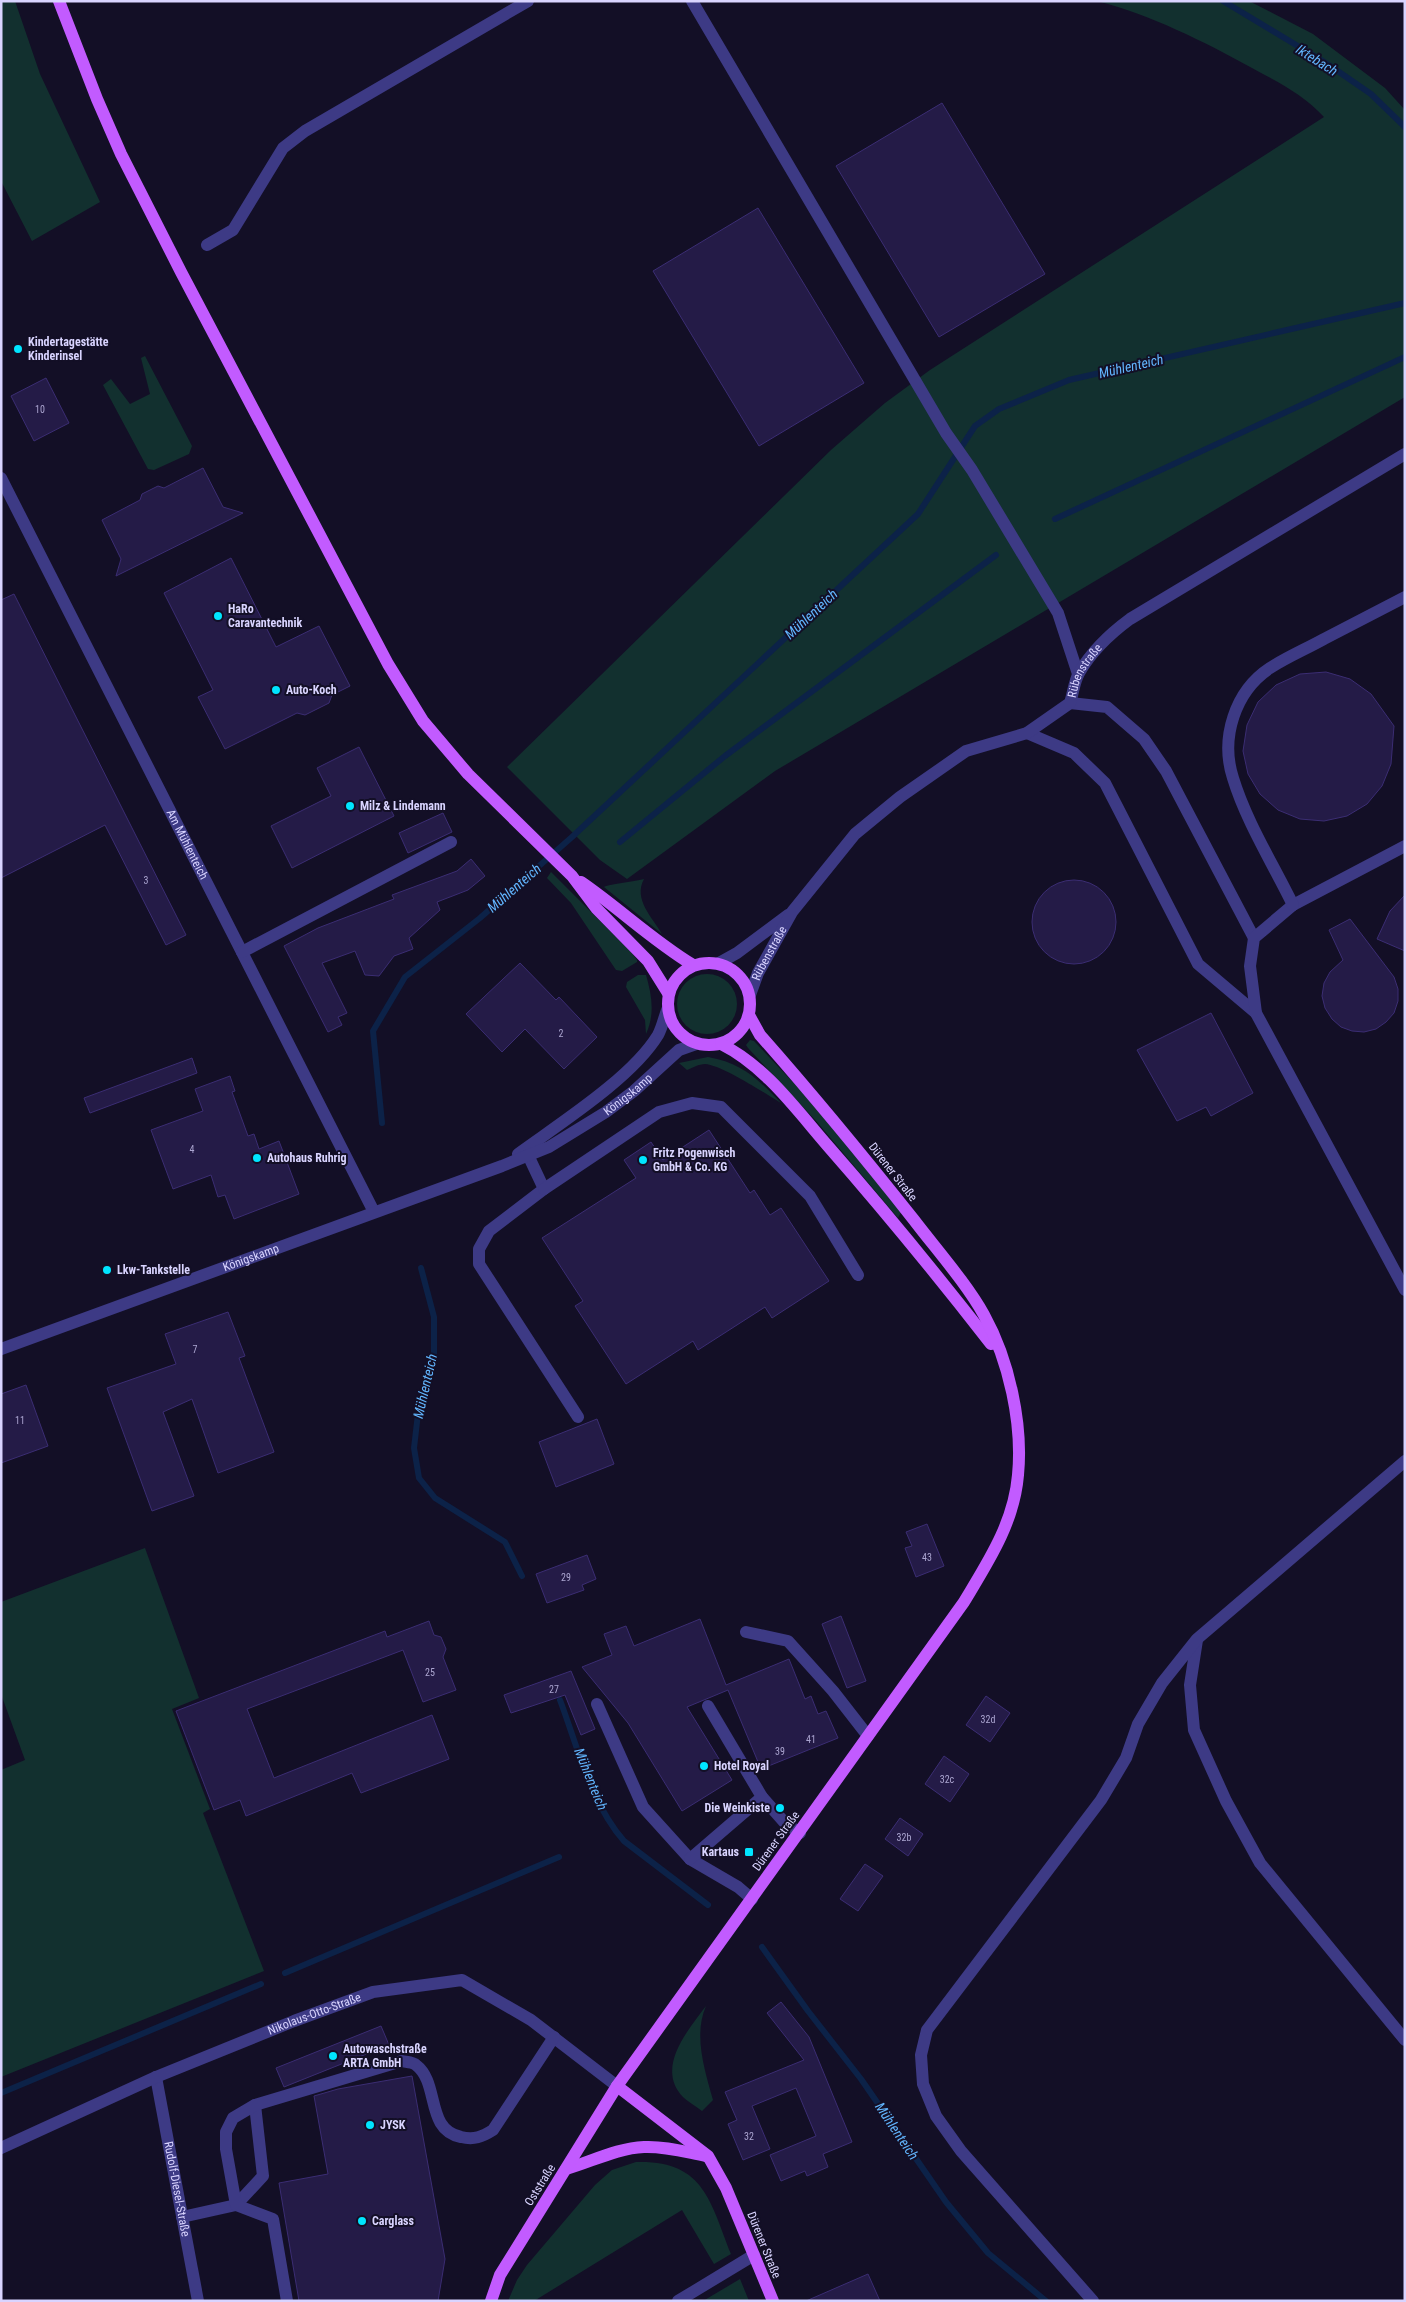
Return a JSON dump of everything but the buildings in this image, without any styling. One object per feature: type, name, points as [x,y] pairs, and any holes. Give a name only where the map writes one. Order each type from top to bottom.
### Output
[{"type":"main road","points":[[59,1],[97,99],[121,154],[181,272],[388,664],[423,721],[468,774],[568,872],[596,908],[648,961],[668,993]]},
{"type":"main road","points":[[568,872],[605,898],[661,945],[693,965]]},
{"type":"main road","points":[[706,962],[718,963],[730,967],[739,974],[746,984],[750,995],[749,1015],[743,1028],[734,1038],[721,1044],[696,1044],[683,1036],[672,1025],[667,1010],[668,993],[677,976],[693,965],[706,962]]},
{"type":"main road","name":"Dürener Straße","points":[[749,1015],[760,1035],[854,1144],[944,1258],[984,1315],[1001,1356],[1016,1408],[1020,1443],[1018,1477],[1010,1512],[998,1545],[964,1602],[617,2086],[708,2156],[726,2188],[773,2301]]},
{"type":"main road","name":"Dürener Straße","points":[[721,1044],[740,1053],[776,1086],[873,1197],[1001,1356]]},
{"type":"main road","name":"Oststraße","points":[[491,2301],[500,2275],[617,2086]]},
{"type":"main road","points":[[566,2169],[611,2153],[644,2147],[660,2147],[708,2156]]},
{"type":"street","points":[[207,246],[233,230],[283,148],[305,131],[528,1]]},
{"type":"street","points":[[692,1],[946,433],[972,470],[1058,613],[1078,674]]},
{"type":"street","name":"Rübenstraße","points":[[750,995],[758,973],[792,912],[855,834],[900,797],[966,751],[1027,733],[1070,703],[1078,674],[1100,646],[1130,619],[1405,454]]},
{"type":"street","name":"Am Mühlenteich","points":[[1,478],[374,1212]]},
{"type":"street","points":[[1293,905],[1240,798],[1232,777],[1228,756],[1229,730],[1236,708],[1250,686],[1270,668],[1405,597]]},
{"type":"street","points":[[1070,703],[1107,707],[1144,739],[1166,770],[1254,938],[1250,966],[1256,1013],[1405,1290]]},
{"type":"street","points":[[1027,733],[1074,753],[1105,783],[1198,964],[1256,1013]]},
{"type":"street","points":[[242,952],[451,842]]},
{"type":"street","points":[[1254,938],[1293,905],[1405,846]]},
{"type":"street","name":"Rübenstraße","points":[[718,963],[737,953],[792,912]]},
{"type":"street","name":"Königskamp","points":[[502,1166],[624,1073],[650,1047],[659,1033],[667,1010]]},
{"type":"street","name":"Königskamp","points":[[1,1349],[502,1166],[549,1147],[606,1112],[634,1091],[679,1050],[696,1044]]},
{"type":"street","points":[[578,1417],[479,1264],[479,1250],[489,1231],[544,1190],[660,1112],[692,1103],[722,1108],[810,1196],[858,1275]]},
{"type":"street","points":[[528,1155],[544,1190]]},
{"type":"street","points":[[1093,2301],[961,2151],[936,2116],[923,2084],[921,2055],[926,2030],[1101,1800],[1126,1758],[1138,1724],[1147,1707],[1162,1683],[1197,1639],[1405,1461]]},
{"type":"street","points":[[746,1632],[788,1641],[833,1691],[868,1736]]},
{"type":"street","points":[[1197,1639],[1190,1686],[1194,1730],[1226,1801],[1260,1863],[1405,2040]]},
{"type":"street","points":[[598,1704],[644,1807],[690,1859],[738,1887],[752,1899]]},
{"type":"street","points":[[708,1706],[762,1797],[784,1823],[800,1832]]},
{"type":"street","points":[[690,1859],[762,1797]]},
{"type":"street","name":"Nikolaus-Otto-Straße","points":[[1,2148],[156,2077],[294,2021],[373,1992],[462,1980],[531,2020],[617,2086]]},
{"type":"street","points":[[236,2205],[226,2150],[226,2132],[232,2118],[255,2105],[402,2061],[415,2064],[424,2073],[438,2120],[446,2131],[469,2139],[482,2137],[493,2130],[554,2038]]},
{"type":"street","name":"Rudolf-Diesel-Straße","points":[[156,2077],[198,2301]]},
{"type":"street","points":[[236,2205],[262,2176],[255,2105]]},
{"type":"street","points":[[182,2217],[236,2205],[273,2219],[287,2301]]},
{"type":"street","points":[[678,2301],[754,2255]]},
{"type":"green space","points":[[1,1],[15,1],[40,74],[100,202],[32,241],[1,181]]},
{"type":"green space","points":[[1097,1],[1249,1],[1313,34],[1385,88],[1405,110],[1405,397],[775,771],[627,879],[600,860],[507,767],[831,450],[885,403],[930,370],[1324,117],[1308,102],[1290,90],[1215,48],[1157,21]]},
{"type":"green space","points":[[145,356],[192,446],[189,454],[154,470],[148,469],[103,385],[111,379],[130,404],[150,394],[141,358]]},
{"type":"green space","points":[[551,872],[631,952],[637,962],[622,971],[616,970],[571,903],[547,878]]},
{"type":"green space","points":[[644,879],[641,886],[642,901],[662,934],[604,887]]},
{"type":"green space","points":[[701,974],[713,974],[724,979],[732,987],[737,998],[735,1016],[724,1029],[713,1034],[701,1034],[690,1029],[682,1021],[677,1010],[677,998],[682,987],[690,979]]},
{"type":"green space","points":[[638,975],[646,975],[650,990],[652,1012],[646,1034],[645,1020],[626,987],[627,982]]},
{"type":"green space","points":[[750,1040],[754,1041],[805,1095],[901,1212],[898,1218],[817,1122],[748,1048],[746,1045]]},
{"type":"green space","points":[[708,1057],[731,1063],[749,1073],[781,1103],[722,1069],[705,1064],[687,1070],[679,1063]]},
{"type":"green space","points":[[145,1548],[199,1698],[172,1709],[210,1809],[203,1813],[264,1971],[1,2077],[1,1770],[25,1760],[1,1694],[1,1602]]},
{"type":"green space","points":[[706,2006],[702,2017],[700,2041],[713,2100],[702,2111],[683,2097],[675,2086],[672,2074],[673,2062],[683,2038]]},
{"type":"green space","points":[[636,2162],[659,2163],[677,2168],[690,2176],[701,2187],[710,2201],[731,2254],[714,2264],[682,2210],[534,2301],[508,2301],[517,2280],[527,2265],[595,2185],[612,2170]]},
{"type":"green space","points":[[740,2279],[749,2301],[703,2301]]},
{"type":"waterway","name":"Iktebach","points":[[1223,1],[1326,63],[1371,94],[1405,127]]},
{"type":"waterway","name":"Mühlenteich","points":[[382,1123],[373,1031],[405,977],[480,918],[572,837],[918,514],[975,426],[999,409],[1069,380],[1405,303]]},
{"type":"waterway","points":[[1055,519],[1405,357]]},
{"type":"waterway","points":[[620,842],[725,756],[996,555]]},
{"type":"waterway","name":"Mühlenteich","points":[[421,1268],[434,1317],[434,1353],[419,1405],[414,1448],[419,1478],[435,1498],[505,1542],[522,1576]]},
{"type":"waterway","name":"Mühlenteich","points":[[560,1700],[586,1774],[602,1810],[612,1826],[624,1841],[708,1905]]},
{"type":"waterway","points":[[285,1973],[559,1857]]},
{"type":"waterway","name":"Mühlenteich","points":[[762,1947],[808,2011],[861,2079],[946,2202],[988,2253],[1046,2301]]},
{"type":"waterway","points":[[1,2093],[261,1984]]},
{"type":"place","name":"Kindertagestätte Kinderinsel","points":[[18,349]]},
{"type":"place","name":"HaRo Caravantechnik","points":[[218,616]]},
{"type":"place","name":"Auto-Koch","points":[[276,690]]},
{"type":"place","name":"Milz & Lindemann","points":[[350,806]]},
{"type":"place","name":"Autohaus Ruhrig","points":[[257,1158]]},
{"type":"place","name":"Fritz Pogenwisch GmbH & Co. KG","points":[[643,1160]]},
{"type":"place","name":"Lkw-Tankstelle","points":[[107,1270]]},
{"type":"place","name":"Hotel Royal","points":[[704,1766]]},
{"type":"place","name":"Die Weinkiste","points":[[780,1808]]},
{"type":"place","name":"Kartaus","points":[[749,1852]]},
{"type":"place","name":"Autowaschstraße ARTA GmbH","points":[[333,2056]]},
{"type":"place","name":"JYSK","points":[[370,2125]]},
{"type":"place","name":"Carglass","points":[[362,2221]]}]
